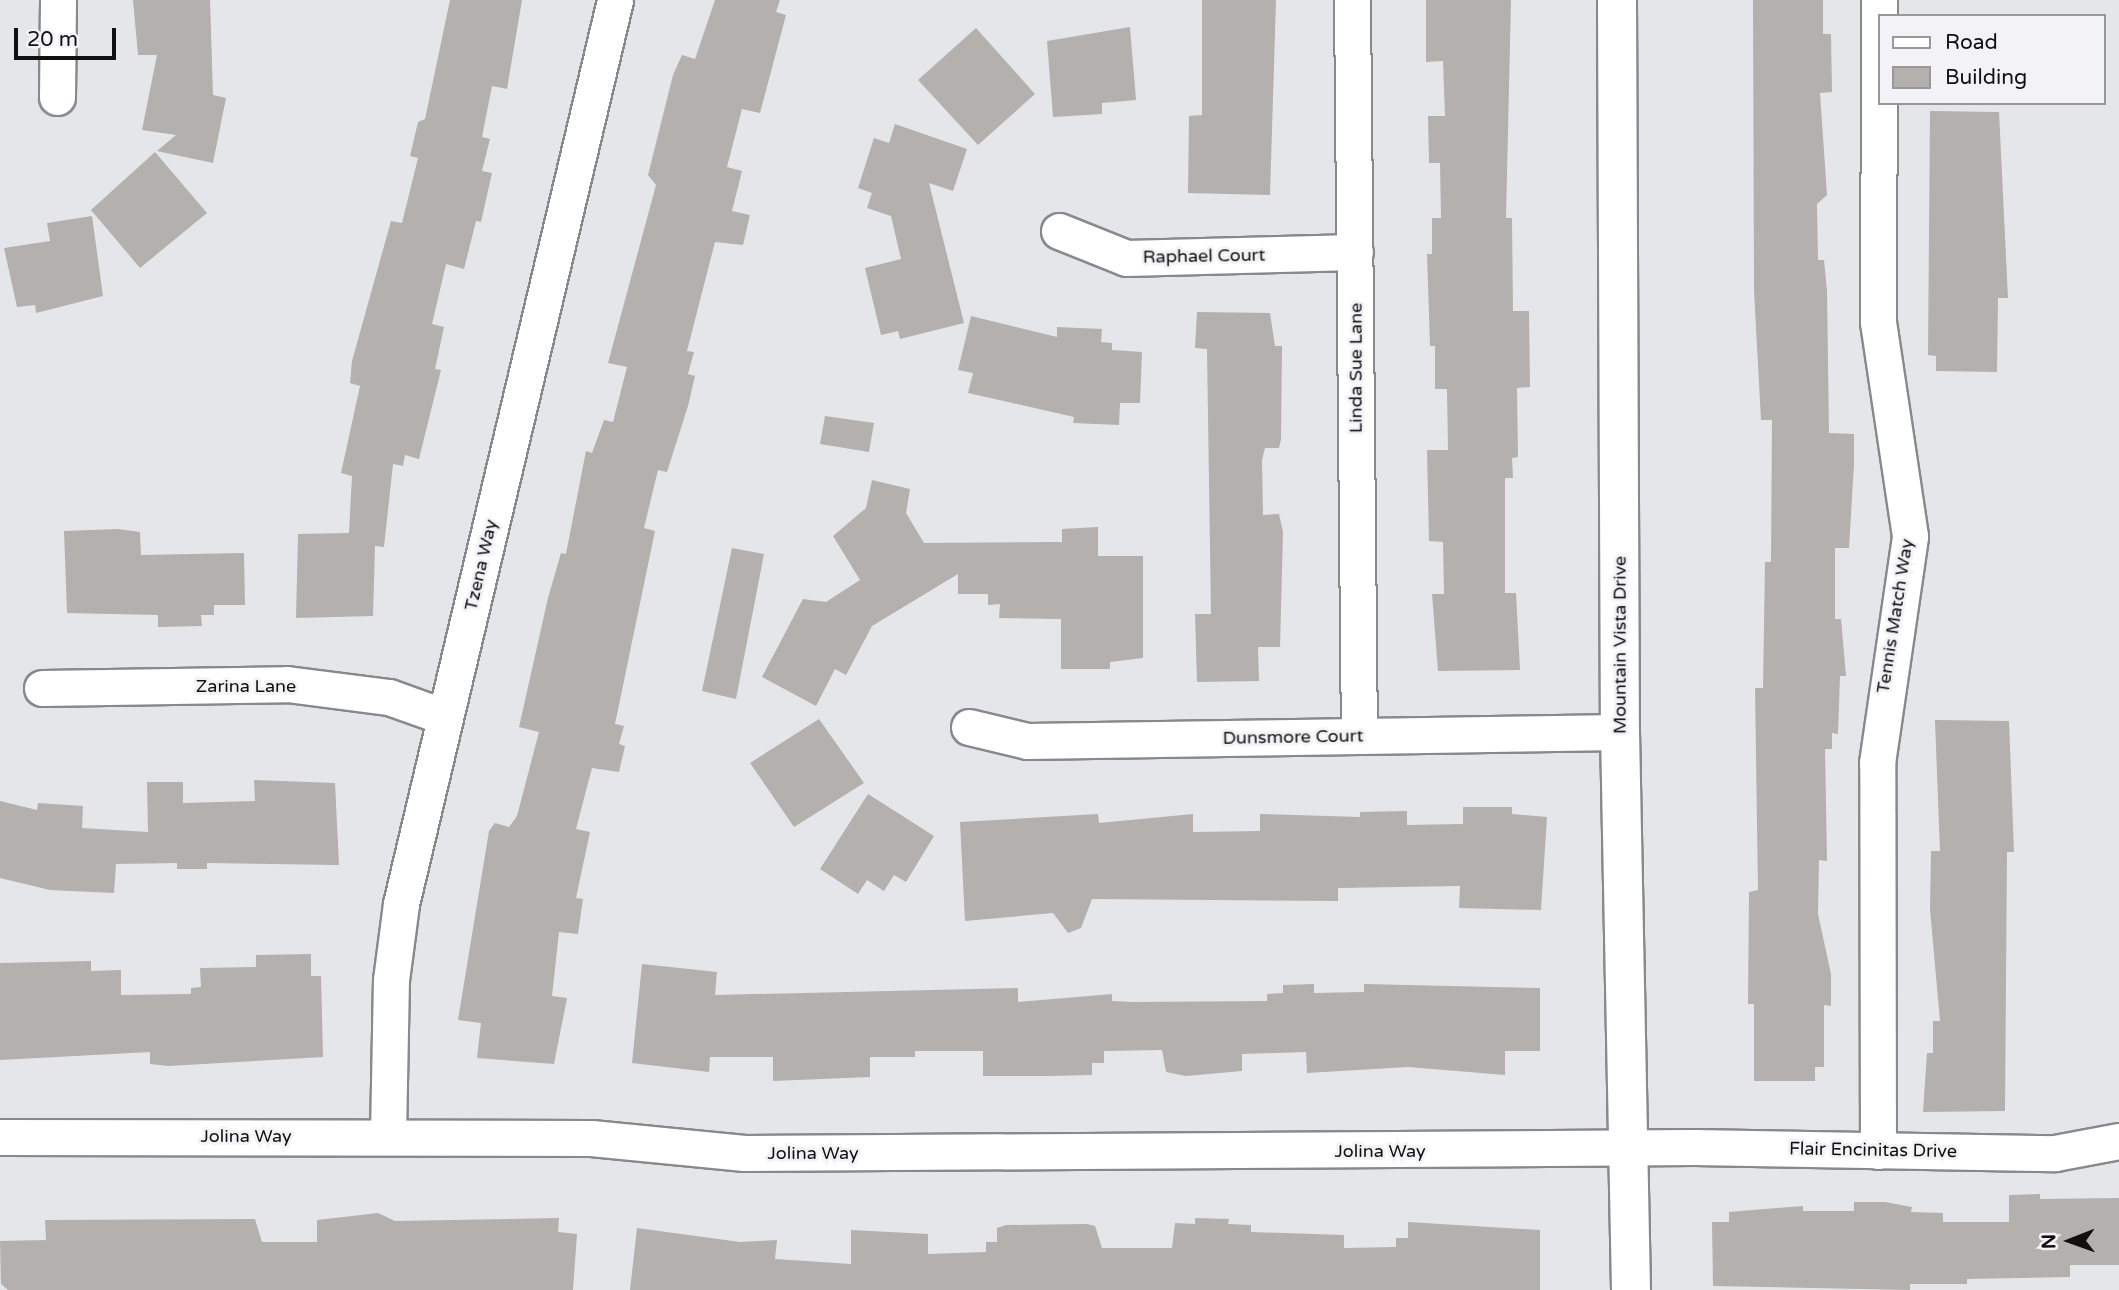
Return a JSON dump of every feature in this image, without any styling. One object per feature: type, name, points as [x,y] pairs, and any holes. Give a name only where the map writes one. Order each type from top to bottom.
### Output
[{"type":"main road","name":"Mountain Vista Drive","points":[[1617,0],[1620,732],[1626,1148],[1632,1290]]},
{"type":"street","points":[[57,97],[58,0]]},
{"type":"street","name":"Tzena Way","points":[[388,1135],[391,980],[401,904],[615,0]]},
{"type":"street","name":"Linda Sue Lane","points":[[1352,0],[1359,736]]},
{"type":"street","name":"Tennis Match Way","points":[[1878,1151],[1877,763],[1909,536],[1878,322],[1879,105]]},
{"type":"street","name":"Raphael Court","points":[[1059,230],[1126,258],[1355,253]]},
{"type":"street","name":"Zarina Lane","points":[[42,688],[287,684],[389,697],[445,717]]},
{"type":"street","name":"Dunsmore Court","points":[[969,727],[1027,741],[1620,732]]},
{"type":"street","name":"Jolina Way","points":[[0,1137],[388,1135],[591,1138],[744,1153],[1626,1148]]},
{"type":"street","name":"Flair Encinitas Drive","points":[[1626,1148],[2055,1153],[2119,1141]]},
{"type":"building","points":[[133,0],[210,0],[213,95],[226,98],[213,163],[157,151],[176,135],[142,130],[157,55],[138,55]]},
{"type":"building","points":[[450,0],[522,0],[507,89],[492,86],[482,137],[490,139],[482,171],[492,173],[481,222],[476,221],[464,269],[446,264],[432,324],[444,327],[435,369],[441,370],[419,459],[405,455],[403,466],[393,464],[384,547],[375,546],[373,616],[296,618],[298,534],[349,533],[352,476],[341,473],[360,386],[350,383],[352,361],[391,221],[402,223],[418,158],[410,156],[418,122],[425,119]]},
{"type":"building","points":[[715,0],[780,0],[776,12],[786,15],[760,113],[742,109],[727,167],[742,171],[732,211],[750,215],[743,245],[715,242],[687,351],[694,352],[688,374],[695,376],[688,406],[667,472],[658,470],[644,528],[655,531],[615,724],[624,726],[619,744],[625,746],[619,772],[592,768],[576,829],[590,832],[576,898],[583,899],[578,934],[559,932],[552,996],[567,998],[554,1064],[477,1058],[481,1023],[458,1020],[489,831],[495,823],[509,827],[517,816],[539,732],[519,727],[548,598],[561,553],[566,554],[586,451],[592,453],[604,420],[613,422],[627,367],[608,363],[656,185],[648,175],[673,75],[682,55],[695,59]]},
{"type":"building","points":[[1202,0],[1276,0],[1270,195],[1188,193],[1189,116],[1202,115]]},
{"type":"building","points":[[1426,0],[1511,0],[1506,218],[1512,218],[1513,311],[1529,311],[1530,387],[1517,388],[1518,457],[1512,458],[1513,478],[1505,478],[1505,593],[1516,593],[1520,670],[1438,671],[1432,594],[1444,594],[1443,542],[1429,541],[1427,450],[1448,450],[1447,389],[1435,389],[1435,346],[1430,346],[1427,254],[1432,254],[1432,218],[1441,218],[1440,163],[1429,163],[1428,116],[1445,116],[1443,61],[1426,62]]},
{"type":"building","points":[[1753,0],[1823,0],[1823,34],[1831,34],[1832,92],[1820,93],[1827,195],[1817,204],[1818,260],[1824,260],[1827,291],[1829,433],[1854,434],[1849,548],[1835,548],[1835,619],[1841,619],[1846,676],[1840,676],[1838,734],[1832,733],[1832,749],[1825,749],[1827,861],[1819,860],[1818,914],[1831,974],[1831,1006],[1824,1005],[1824,1067],[1815,1067],[1815,1081],[1754,1081],[1754,1004],[1748,1004],[1749,892],[1758,890],[1755,688],[1763,688],[1765,562],[1771,562],[1772,420],[1761,420],[1754,291]]},
{"type":"building","points":[[1130,27],[1136,100],[1102,103],[1102,114],[1053,117],[1047,41]]},
{"type":"building","points":[[976,28],[1035,94],[978,145],[918,80]]},
{"type":"building","points":[[1930,111],[1999,112],[2008,298],[1998,298],[1997,372],[1936,371],[1936,356],[1928,355]]},
{"type":"building","points":[[895,124],[967,149],[953,191],[929,183],[964,323],[900,339],[898,331],[881,335],[865,268],[901,259],[891,216],[867,208],[872,193],[858,188],[874,138],[889,143]]},
{"type":"building","points":[[155,152],[207,213],[140,268],[91,210]]},
{"type":"building","points":[[92,216],[103,296],[36,313],[35,305],[17,307],[4,248],[50,241],[47,223]]},
{"type":"building","points":[[1197,312],[1270,313],[1275,346],[1282,346],[1281,439],[1279,448],[1265,448],[1262,460],[1263,515],[1279,514],[1283,532],[1280,647],[1258,647],[1259,681],[1197,682],[1195,614],[1211,614],[1207,349],[1195,348]]},
{"type":"building","points":[[971,316],[1057,337],[1057,327],[1102,329],[1101,342],[1112,343],[1112,350],[1142,352],[1140,403],[1120,403],[1119,425],[1073,423],[1074,417],[968,393],[973,373],[958,370]]},
{"type":"building","points":[[825,416],[874,423],[869,452],[820,444]]},
{"type":"building","points":[[872,480],[910,489],[906,513],[924,543],[1062,542],[1062,529],[1098,527],[1098,556],[1143,556],[1143,658],[1110,662],[1110,669],[1061,669],[1061,619],[999,618],[1000,604],[988,605],[988,594],[958,594],[958,574],[872,626],[846,675],[835,669],[816,706],[762,677],[803,599],[826,602],[860,580],[833,536],[866,508]]},
{"type":"building","points":[[118,529],[140,532],[141,555],[244,553],[245,605],[214,605],[214,615],[201,615],[202,626],[158,627],[158,615],[67,613],[64,531]]},
{"type":"building","points":[[732,548],[764,554],[736,699],[702,691]]},
{"type":"building","points":[[819,719],[864,783],[794,827],[750,763]]},
{"type":"building","points":[[1935,720],[2009,721],[2014,852],[2007,852],[2005,1111],[1923,1112],[1927,1053],[1933,1053],[1933,1021],[1940,1021],[1930,909],[1931,851],[1940,851]]},
{"type":"building","points":[[254,780],[335,783],[339,865],[207,863],[207,869],[177,869],[177,863],[116,864],[114,893],[50,890],[0,878],[0,801],[37,810],[38,803],[83,806],[82,828],[148,832],[147,782],[183,782],[183,803],[255,801]]},
{"type":"building","points":[[868,794],[934,836],[906,882],[894,875],[884,891],[867,880],[858,894],[820,869]]},
{"type":"building","points":[[1463,807],[1512,807],[1512,814],[1547,817],[1541,910],[1459,908],[1460,886],[1338,888],[1338,901],[1092,899],[1081,928],[1068,933],[1053,913],[965,921],[960,822],[1098,814],[1099,823],[1193,814],[1193,832],[1260,831],[1260,814],[1360,817],[1360,812],[1407,811],[1407,825],[1463,824]]},
{"type":"building","points":[[311,954],[311,976],[321,976],[323,1057],[168,1066],[150,1064],[150,1052],[0,1060],[0,963],[91,961],[91,971],[121,970],[121,995],[191,994],[191,988],[201,987],[200,968],[256,967],[256,955]]},
{"type":"building","points":[[642,964],[717,972],[715,995],[1018,988],[1018,1002],[1112,994],[1112,1001],[1133,1002],[1267,1001],[1267,994],[1283,993],[1283,985],[1314,984],[1314,993],[1364,992],[1364,984],[1540,988],[1540,1051],[1505,1051],[1505,1075],[1408,1067],[1307,1073],[1306,1052],[1242,1054],[1242,1071],[1186,1076],[1166,1072],[1162,1050],[1104,1051],[1104,1063],[1092,1063],[1092,1075],[983,1076],[983,1051],[915,1051],[915,1057],[870,1057],[870,1077],[773,1081],[773,1057],[710,1057],[709,1072],[632,1063]]},
{"type":"building","points":[[2040,1194],[2040,1199],[2119,1198],[2119,1265],[2070,1265],[2070,1277],[1967,1279],[1967,1284],[1910,1284],[1910,1290],[1713,1286],[1712,1222],[1729,1222],[1729,1212],[1803,1206],[1803,1211],[1854,1211],[1854,1202],[1885,1202],[1912,1207],[1911,1212],[1943,1213],[1943,1222],[2009,1222],[2009,1195]]},
{"type":"building","points":[[378,1213],[395,1221],[559,1218],[558,1232],[577,1234],[573,1290],[8,1290],[1,1284],[0,1241],[46,1240],[45,1220],[255,1219],[262,1242],[317,1242],[317,1220]]},
{"type":"building","points":[[1195,1218],[1229,1219],[1228,1224],[1251,1225],[1251,1232],[1344,1235],[1344,1248],[1396,1247],[1396,1238],[1408,1238],[1408,1222],[1540,1230],[1540,1290],[630,1290],[637,1228],[740,1242],[777,1240],[775,1259],[851,1264],[851,1230],[928,1234],[928,1254],[986,1252],[986,1242],[997,1242],[997,1228],[1006,1225],[1087,1224],[1095,1226],[1102,1248],[1172,1248],[1175,1223],[1195,1224]]}]
